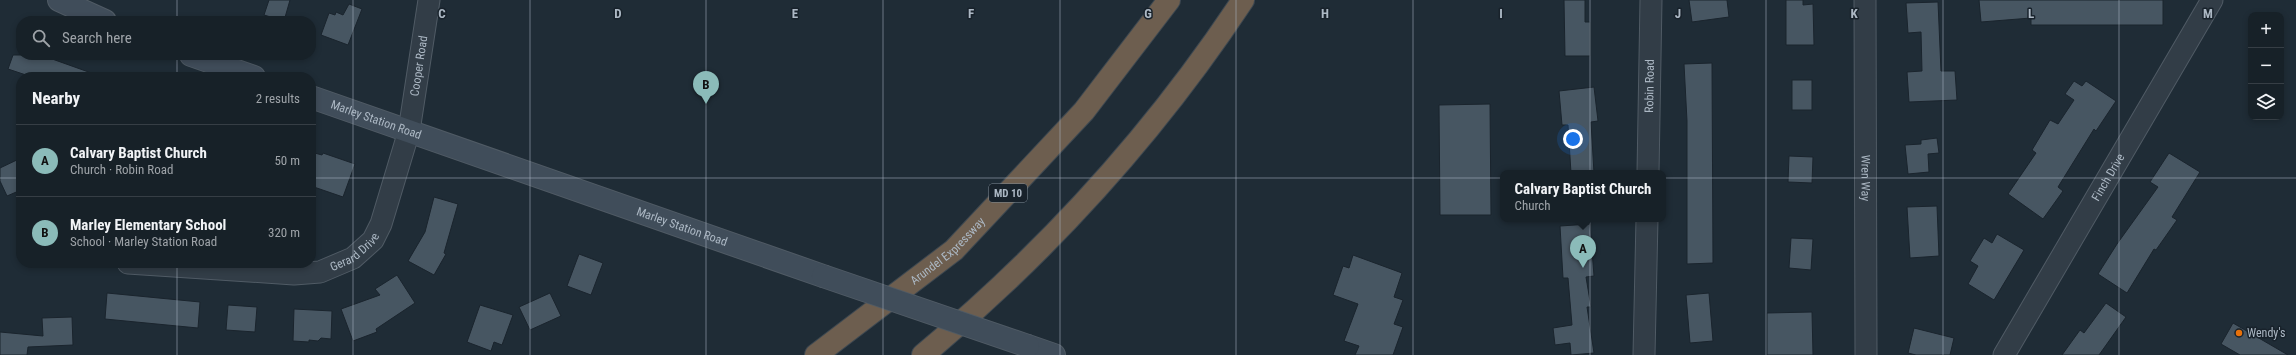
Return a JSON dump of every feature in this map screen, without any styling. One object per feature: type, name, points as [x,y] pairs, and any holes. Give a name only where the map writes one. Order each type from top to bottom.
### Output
[{"type":"highway","name":"Arundel Expressway","points":[[816,355],[954,250],[1084,111],[1169,0]]},
{"type":"highway","points":[[923,355],[997,291],[1082,208],[1122,162],[1192,76],[1243,0]]},
{"type":"main road","points":[[59,0],[94,16]]},
{"type":"main road","points":[[205,60],[240,72]]},
{"type":"main road","name":"Marley Station Road","points":[[316,99],[1054,355]]},
{"type":"street","name":"Cooper Road","points":[[409,131],[429,0]]},
{"type":"street","name":"Robin Road","points":[[1648,170],[1651,0]]},
{"type":"street","name":"Wren Way","points":[[1865,0],[1866,355]]},
{"type":"street","name":"Finch Drive","points":[[2004,355],[2212,0]]},
{"type":"street","name":"Gerard Drive","points":[[203,268],[294,274],[320,272],[353,258],[373,240],[388,203],[409,131]]},
{"type":"street","points":[[1644,355],[1647,222]]},
{"type":"building","points":[[269,0],[290,0],[285,16],[264,15]]},
{"type":"building","points":[[1564,0],[1585,0],[1585,22],[1590,22],[1590,56],[1565,56]]},
{"type":"building","points":[[1689,0],[1727,0],[1729,17],[1692,22]]},
{"type":"building","points":[[1786,0],[1803,0],[1803,5],[1813,4],[1814,45],[1786,45]]},
{"type":"building","points":[[1979,0],[2163,0],[2163,25],[2031,25],[2031,18],[1981,22]]},
{"type":"building","points":[[1938,2],[1941,71],[1955,71],[1957,100],[1909,102],[1907,72],[1922,71],[1921,32],[1908,33],[1906,3]]},
{"type":"building","points":[[349,4],[362,9],[348,45],[321,35],[329,13],[335,15],[336,12],[343,15]]},
{"type":"building","points":[[13,55],[16,55],[16,60],[55,60],[89,72],[17,72],[8,69]]},
{"type":"building","points":[[1712,63],[1713,263],[1687,264],[1687,121],[1684,64]]},
{"type":"building","points":[[1792,80],[1812,80],[1812,110],[1792,110]]},
{"type":"building","points":[[2074,81],[2082,86],[2086,81],[2116,101],[2096,131],[2094,129],[2058,187],[2063,191],[2043,219],[2008,194],[2036,153],[2032,150],[2050,120],[2058,124],[2074,100],[2065,94]]},
{"type":"building","points":[[1594,87],[1598,121],[1591,122],[1594,170],[1571,170],[1568,125],[1562,125],[1559,91]]},
{"type":"building","points":[[1490,104],[1491,215],[1440,215],[1439,105]]},
{"type":"building","points":[[1937,138],[1939,153],[1928,154],[1929,172],[1908,174],[1905,145],[1921,144],[1921,140]]},
{"type":"building","points":[[316,153],[322,155],[323,153],[355,164],[343,197],[316,188]]},
{"type":"building","points":[[2169,153],[2200,172],[2172,217],[2177,220],[2156,250],[2154,249],[2127,293],[2098,274],[2117,244],[2158,187],[2150,182]]},
{"type":"building","points":[[1789,156],[1813,157],[1812,183],[1788,182]]},
{"type":"building","points":[[16,160],[16,192],[7,196],[0,181],[0,168]]},
{"type":"building","points":[[434,197],[458,204],[444,253],[446,254],[434,275],[408,261],[425,232]]},
{"type":"building","points":[[1937,206],[1939,256],[1910,258],[1907,207]]},
{"type":"building","points":[[1590,224],[1594,276],[1586,277],[1591,307],[1587,307],[1594,353],[1571,355],[1570,343],[1555,345],[1553,328],[1572,325],[1568,278],[1563,278],[1560,226]]},
{"type":"building","points":[[1997,234],[2024,250],[1994,300],[1968,284],[1978,266],[1970,261],[1984,238],[1992,243]]},
{"type":"building","points":[[1791,238],[1813,239],[1811,270],[1789,268]]},
{"type":"building","points":[[579,254],[603,263],[591,295],[567,286]]},
{"type":"building","points":[[1353,255],[1402,273],[1394,297],[1403,300],[1394,324],[1403,327],[1393,355],[1355,355],[1359,346],[1344,341],[1358,304],[1333,295],[1343,266],[1349,268]]},
{"type":"building","points":[[397,275],[415,303],[376,329],[377,332],[353,341],[341,309],[380,295],[375,289]]},
{"type":"building","points":[[107,293],[200,302],[198,328],[105,319]]},
{"type":"building","points":[[550,293],[561,316],[530,330],[519,307]]},
{"type":"building","points":[[1709,293],[1713,341],[1690,343],[1686,295]]},
{"type":"building","points":[[2106,303],[2126,317],[2099,355],[2062,355],[2080,330],[2084,333]]},
{"type":"building","points":[[228,305],[257,307],[255,332],[226,330]]},
{"type":"building","points":[[480,305],[513,315],[502,345],[494,342],[491,351],[467,342]]},
{"type":"building","points":[[294,309],[332,311],[331,339],[321,338],[318,341],[309,340],[309,342],[293,341]]},
{"type":"building","points":[[1812,312],[1813,355],[1767,355],[1767,313]]},
{"type":"building","points":[[72,317],[73,345],[28,347],[27,355],[0,355],[0,332],[43,336],[42,318]]},
{"type":"building","name":"Wendy's","points":[[2233,323],[2288,355],[2240,355],[2221,344]]},
{"type":"building","points":[[1914,328],[1954,338],[1950,355],[1916,355],[1908,353]]},
{"type":"place","name":"Marley Elementary School","points":[[706,104]]},
{"type":"place","name":"Calvary Baptist Church","points":[[1583,268]]},
{"type":"place","name":"Wendy's","points":[[2239,333]]}]
